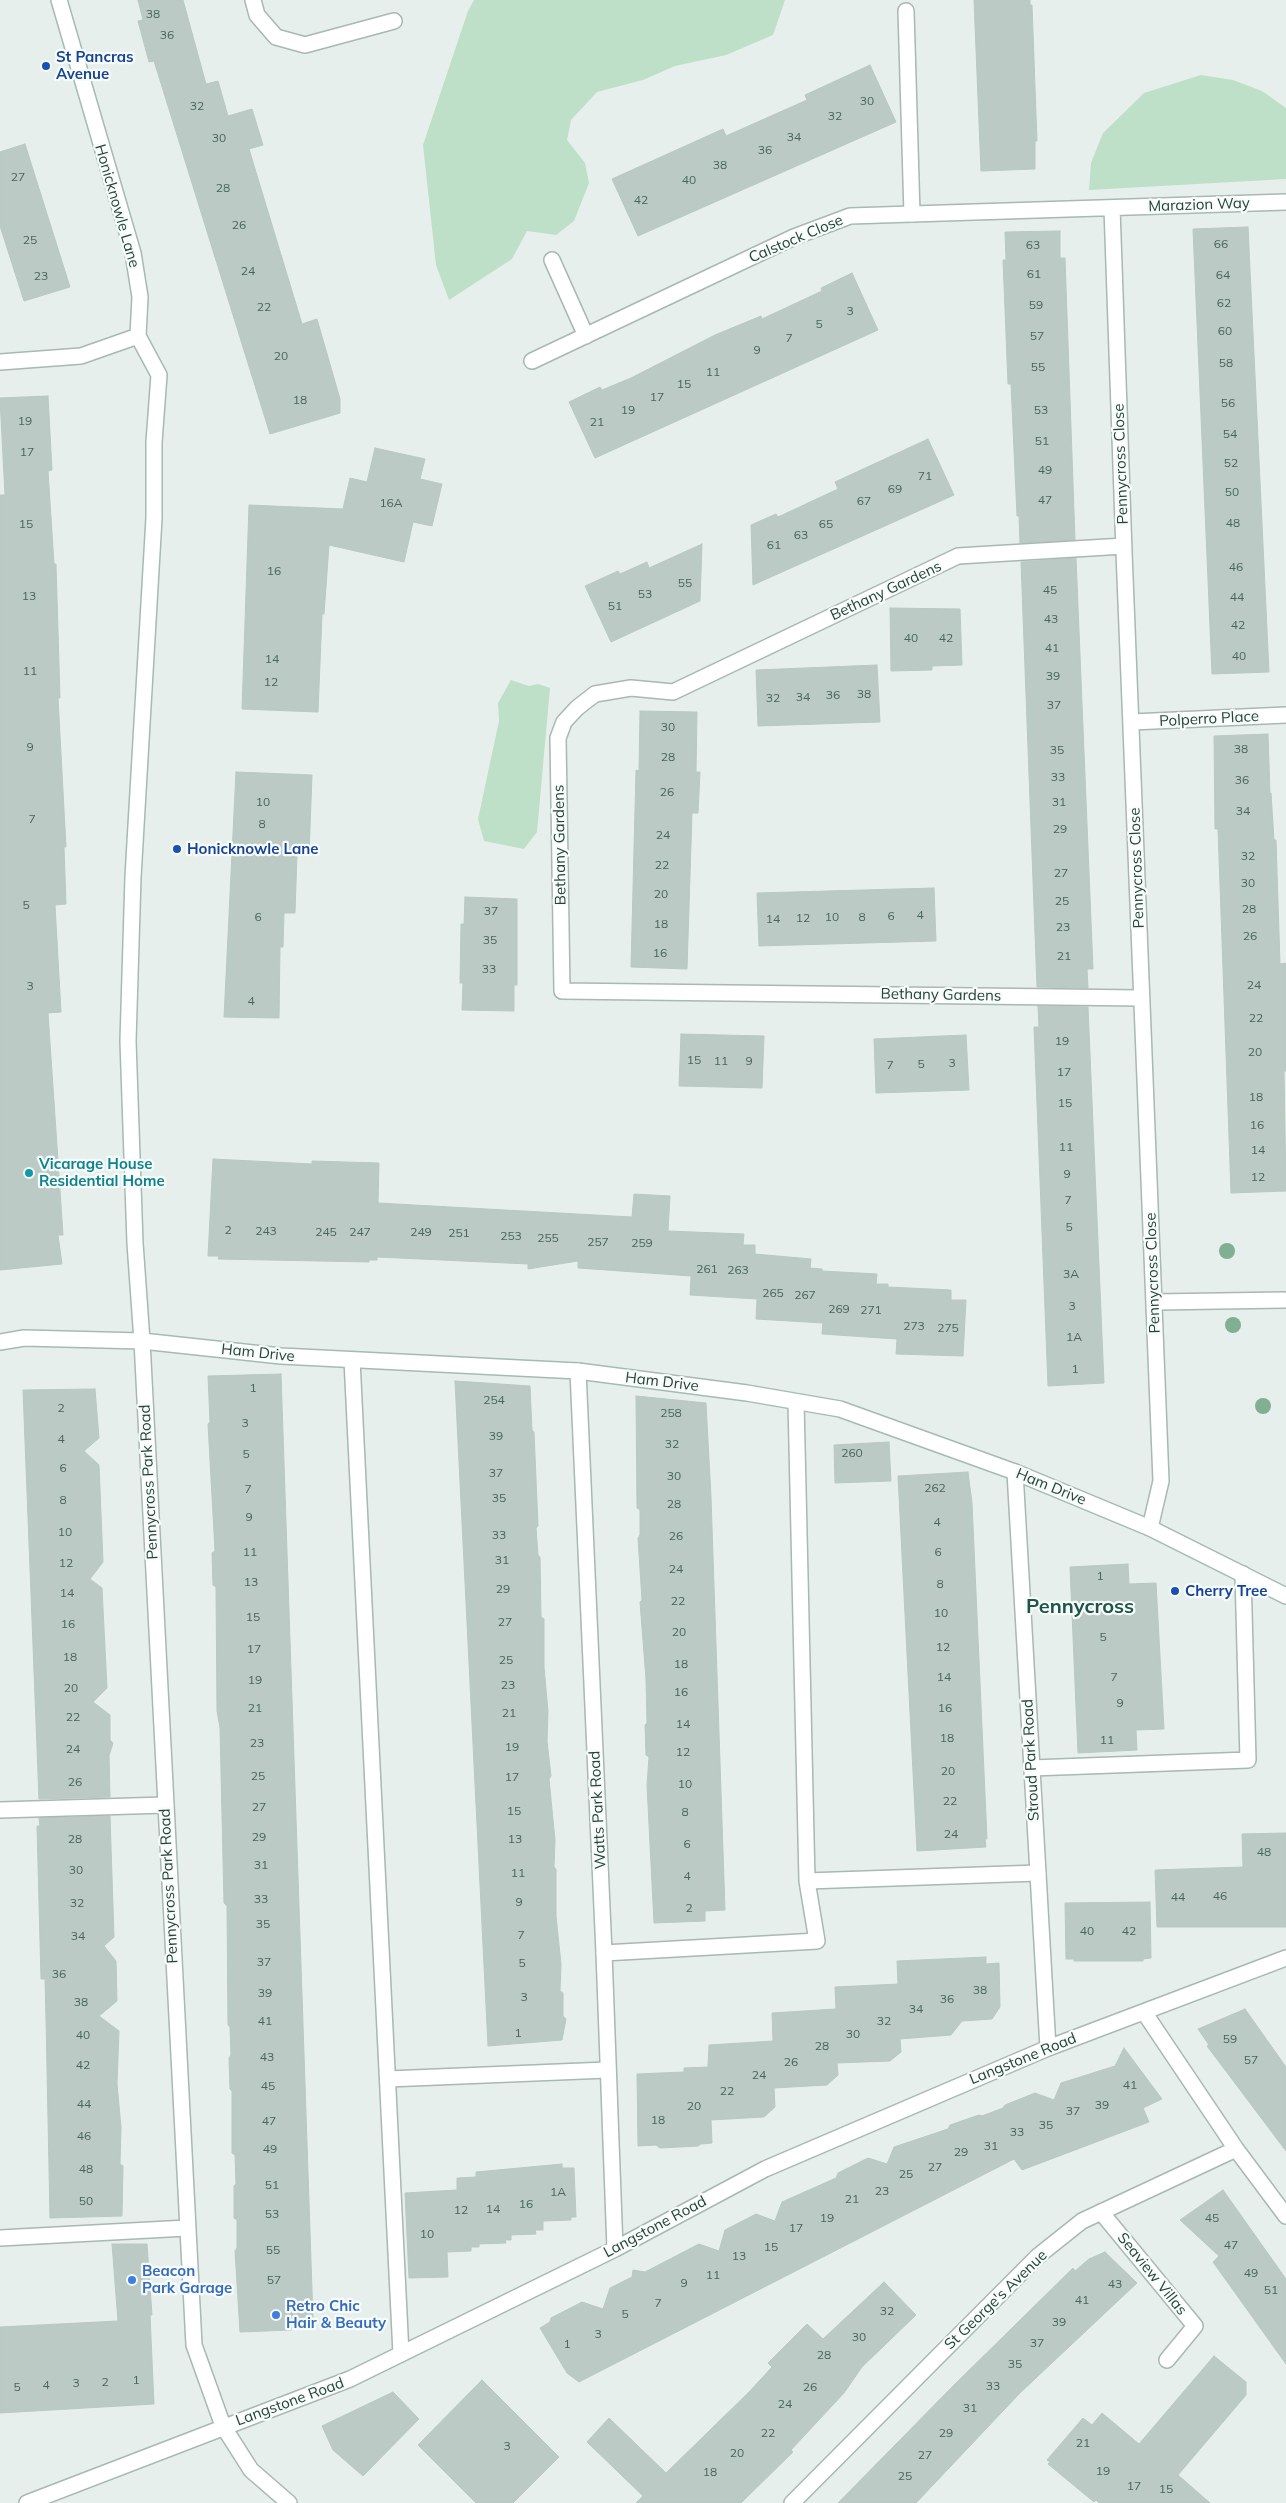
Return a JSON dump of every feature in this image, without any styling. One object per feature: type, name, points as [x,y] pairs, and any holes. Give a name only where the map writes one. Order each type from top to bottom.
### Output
[{"type":"street","name":"Honicknowle Lane","points":[[59,0],[133,253],[140,297],[138,336]]},
{"type":"street","points":[[253,0],[256,15],[276,37],[305,45],[394,21]]},
{"type":"street","points":[[906,12],[912,214]]},
{"type":"street","name":"Marazion Way","points":[[1112,208],[1286,202]]},
{"type":"street","name":"Calstock Close","points":[[532,361],[794,237],[850,216],[1112,208]]},
{"type":"street","name":"Pennycross Close","points":[[1112,208],[1161,1481],[1150,1528]]},
{"type":"street","points":[[552,260],[586,336]]},
{"type":"street","points":[[0,362],[81,356],[138,336],[159,374],[154,442],[154,518],[134,868],[128,1041],[135,1243],[142,1341]]},
{"type":"street","name":"Bethany Gardens","points":[[1124,546],[958,556],[673,692],[631,688],[611,691],[595,694],[577,708],[564,722],[558,738],[562,991],[1141,998]]},
{"type":"street","name":"Polperro Place","points":[[1132,722],[1286,715]]},
{"type":"street","points":[[1155,1302],[1284,1300]]},
{"type":"street","name":"Ham Drive","points":[[0,1342],[24,1338],[142,1341],[281,1356],[578,1371],[840,1409],[1015,1472],[1150,1528],[1286,1596]]},
{"type":"street","name":"Pennycross Park Road","points":[[142,1341],[194,2345],[223,2426],[252,2470],[289,2503]]},
{"type":"street","points":[[352,1360],[401,2354]]},
{"type":"street","name":"Watts Park Road","points":[[578,1371],[615,2249]]},
{"type":"street","points":[[604,1953],[816,1941],[807,1881],[796,1402]]},
{"type":"street","name":"Stroud Park Road","points":[[1015,1472],[1048,2048]]},
{"type":"street","points":[[1032,1768],[1248,1760],[1243,1574]]},
{"type":"street","points":[[0,1810],[165,1805]]},
{"type":"street","points":[[807,1881],[1038,1873]]},
{"type":"street","name":"Langstone Road","points":[[27,2503],[223,2426],[350,2379],[615,2249],[764,2169],[1048,2048],[1286,1958]]},
{"type":"street","points":[[1144,2012],[1236,2149],[1286,2216]]},
{"type":"street","points":[[388,2079],[607,2070]]},
{"type":"street","name":"St George's Avenue","points":[[792,2503],[1038,2256],[1082,2221],[1236,2149]]},
{"type":"street","name":"Seaview Villas","points":[[1101,2212],[1195,2326],[1167,2360]]},
{"type":"street","points":[[0,2238],[187,2228]]},
{"type":"green space","points":[[474,0],[785,0],[773,35],[726,55],[675,66],[643,80],[597,92],[571,120],[567,140],[585,163],[589,183],[574,221],[556,235],[527,231],[512,259],[449,300],[436,265],[423,145],[468,11]]},
{"type":"green space","points":[[1201,75],[1233,80],[1262,91],[1286,108],[1286,179],[1089,190],[1091,163],[1103,133],[1144,93]]},
{"type":"green space","points":[[511,680],[529,686],[538,684],[550,688],[537,832],[524,849],[484,841],[478,819],[499,721],[498,703]]},
{"type":"building","points":[[138,0],[183,0],[206,84],[218,81],[228,116],[252,109],[263,145],[249,149],[302,324],[317,319],[340,399],[340,413],[270,434],[154,61],[149,62],[138,21],[143,20]]},
{"type":"building","points":[[974,0],[1030,0],[1030,5],[1032,5],[1037,141],[1035,141],[1035,169],[981,171]]},
{"type":"building","points":[[870,65],[896,122],[638,236],[612,179],[723,129],[726,136],[807,100],[805,95]]},
{"type":"building","points":[[25,144],[70,287],[24,301],[0,226],[0,152]]},
{"type":"building","points":[[1248,227],[1269,672],[1212,674],[1193,229]]},
{"type":"building","points":[[1060,231],[1060,258],[1065,258],[1075,540],[1020,543],[1011,384],[1008,384],[1003,260],[1006,260],[1005,232]]},
{"type":"building","points":[[852,273],[878,330],[595,458],[569,402],[600,387],[602,390],[631,378],[715,335],[761,316],[762,319],[822,291],[821,288]]},
{"type":"building","points":[[48,396],[52,470],[48,471],[54,564],[56,564],[60,698],[58,698],[66,847],[64,847],[66,904],[55,905],[61,1012],[48,1013],[63,1235],[58,1235],[62,1264],[0,1270],[0,495],[5,495],[0,398]]},
{"type":"building","points":[[928,439],[954,495],[753,585],[751,525],[776,514],[778,517],[838,489],[835,482]]},
{"type":"building","points":[[375,448],[425,459],[420,479],[442,484],[432,526],[413,522],[404,562],[329,545],[324,614],[322,614],[318,712],[242,709],[249,505],[343,509],[350,478],[367,482]]},
{"type":"building","points":[[702,544],[700,601],[611,642],[585,586],[618,571],[620,574],[647,562],[649,568]]},
{"type":"building","points":[[1076,558],[1093,969],[1087,969],[1088,988],[1037,987],[1021,562]]},
{"type":"building","points":[[890,608],[960,609],[962,665],[932,666],[932,670],[891,671]]},
{"type":"building","points":[[877,665],[880,722],[758,726],[756,670]]},
{"type":"building","points":[[640,711],[697,712],[696,772],[700,772],[698,813],[692,813],[687,969],[631,967],[636,770],[639,771]]},
{"type":"building","points":[[1268,734],[1270,794],[1274,840],[1276,840],[1280,964],[1286,963],[1286,1071],[1284,1071],[1286,1191],[1231,1193],[1218,829],[1215,829],[1214,736]]},
{"type":"building","points":[[236,772],[312,775],[309,854],[297,854],[295,913],[284,913],[283,947],[280,947],[279,1018],[224,1017]]},
{"type":"building","points":[[934,888],[936,941],[759,946],[757,893]]},
{"type":"building","points":[[465,897],[517,899],[517,985],[514,985],[514,1011],[462,1010],[463,983],[460,983],[461,924],[464,924]]},
{"type":"building","points":[[1038,1006],[1088,1007],[1104,1383],[1048,1386],[1034,1027],[1039,1027]]},
{"type":"building","points":[[681,1034],[764,1036],[762,1088],[679,1086]]},
{"type":"building","points":[[966,1035],[969,1090],[876,1093],[874,1039]]},
{"type":"building","points":[[213,1159],[312,1164],[312,1161],[379,1163],[378,1203],[632,1217],[634,1194],[670,1196],[668,1231],[744,1234],[743,1245],[755,1245],[755,1254],[811,1259],[810,1268],[822,1269],[822,1271],[877,1274],[876,1284],[888,1284],[888,1287],[951,1290],[951,1300],[966,1300],[963,1356],[896,1354],[897,1339],[822,1334],[823,1323],[756,1319],[757,1299],[690,1295],[691,1276],[578,1268],[578,1261],[528,1269],[528,1264],[377,1257],[377,1260],[369,1260],[369,1262],[218,1259],[219,1256],[208,1256]]},
{"type":"building","points":[[281,1374],[313,2320],[291,2320],[291,2330],[240,2332],[235,2251],[237,2248],[237,2220],[234,2218],[234,2186],[236,2184],[235,2155],[232,2153],[227,1906],[224,1903],[220,1728],[217,1711],[216,1587],[213,1585],[212,1553],[215,1551],[208,1424],[210,1422],[208,1376]]},
{"type":"building","points":[[455,1381],[530,1386],[538,1526],[536,1528],[538,1555],[540,1557],[541,1617],[544,1619],[544,1667],[548,1712],[547,1741],[551,1776],[549,1779],[555,1840],[556,1916],[561,1964],[560,1991],[563,1993],[563,2016],[566,2019],[562,2040],[488,2046]]},
{"type":"building","points":[[95,1389],[99,1438],[84,1451],[99,1465],[103,1562],[90,1579],[102,1588],[107,1688],[93,1702],[110,1715],[110,1740],[113,1743],[109,1756],[110,1797],[39,1799],[23,1390]]},
{"type":"building","points":[[636,1396],[706,1403],[725,1910],[705,1911],[705,1921],[654,1923],[647,1785],[649,1757],[646,1755],[645,1725],[647,1723],[646,1679],[640,1602],[642,1600],[638,1538],[640,1535],[640,1510],[637,1508]]},
{"type":"building","points":[[889,1442],[891,1481],[835,1483],[834,1445]]},
{"type":"building","points":[[968,1472],[972,1503],[986,1847],[917,1851],[898,1476]]},
{"type":"building","points":[[1128,1564],[1129,1584],[1156,1583],[1164,1729],[1136,1730],[1137,1750],[1078,1753],[1070,1567]]},
{"type":"building","points":[[110,1816],[114,1937],[104,1946],[116,1961],[117,2001],[99,2016],[119,2031],[117,2084],[121,2127],[120,2164],[123,2166],[122,2216],[50,2218],[45,1979],[41,1979],[37,1826],[40,1826],[39,1818]]},
{"type":"building","points":[[1286,1833],[1286,1927],[1157,1927],[1155,1870],[1243,1867],[1242,1834]]},
{"type":"building","points":[[1150,1902],[1151,1958],[1143,1959],[1143,1961],[1074,1961],[1074,1959],[1066,1959],[1065,1903]]},
{"type":"building","points":[[986,1957],[986,1964],[999,1963],[1000,2007],[992,2019],[962,2021],[951,2035],[900,2039],[901,2052],[890,2061],[837,2063],[838,2075],[827,2085],[774,2088],[775,2107],[764,2117],[711,2120],[712,2143],[698,2146],[660,2148],[656,2145],[638,2146],[637,2074],[684,2072],[684,2068],[708,2067],[709,2045],[773,2041],[772,2013],[836,2009],[835,1987],[898,1984],[897,1961]]},
{"type":"building","points":[[1245,2009],[1286,2067],[1286,2151],[1207,2046],[1209,2045],[1198,2029]]},
{"type":"building","points":[[1124,2048],[1162,2099],[1143,2108],[1149,2122],[1022,2170],[1014,2159],[579,2382],[567,2373],[540,2328],[550,2322],[551,2318],[582,2302],[603,2309],[610,2288],[632,2277],[633,2270],[645,2272],[699,2244],[719,2251],[725,2230],[756,2214],[775,2221],[782,2202],[836,2178],[838,2173],[868,2158],[887,2164],[894,2147],[948,2129],[950,2125],[1003,2108],[1005,2105],[1035,2093],[1054,2100],[1061,2083],[1115,2066]]},
{"type":"building","points":[[562,2164],[562,2168],[574,2168],[576,2217],[571,2217],[571,2220],[543,2221],[543,2230],[535,2230],[536,2234],[511,2235],[511,2240],[505,2240],[506,2243],[479,2244],[479,2247],[471,2247],[471,2251],[447,2252],[448,2277],[409,2278],[405,2193],[457,2190],[457,2178],[476,2177],[476,2172]]},
{"type":"building","points":[[1223,2190],[1286,2279],[1286,2364],[1213,2262],[1219,2256],[1180,2220]]},
{"type":"building","points":[[112,2244],[147,2244],[152,2315],[150,2315],[154,2404],[0,2413],[0,2327],[118,2321]]},
{"type":"building","points":[[1105,2252],[1137,2283],[1020,2393],[916,2503],[838,2503],[1073,2268],[1075,2271],[1089,2259]]},
{"type":"building","points":[[884,2282],[916,2315],[862,2367],[844,2393],[791,2450],[793,2452],[741,2503],[636,2503],[643,2496],[587,2442],[609,2418],[666,2473],[750,2391],[772,2367],[768,2363],[807,2324],[823,2339]]},
{"type":"building","points":[[1214,2356],[1246,2382],[1246,2395],[1178,2475],[1210,2503],[1099,2503],[1096,2500],[1094,2502],[1048,2464],[1050,2462],[1047,2460],[1083,2418],[1092,2425],[1102,2413],[1139,2444]]},
{"type":"building","points":[[482,2380],[559,2457],[513,2503],[476,2503],[418,2445]]},
{"type":"building","points":[[393,2392],[419,2419],[363,2476],[333,2450],[322,2426]]},
{"type":"place","name":"St Pancras Avenue","points":[[46,66]]},
{"type":"place","name":"Honicknowle Lane","points":[[177,849]]},
{"type":"place","name":"Vicarage House Residential Home","points":[[29,1173]]},
{"type":"place","name":"Cherry Tree","points":[[1175,1591]]},
{"type":"place","name":"Beacon Park Garage","points":[[132,2280]]},
{"type":"place","name":"Retro Chic Hair & Beauty","points":[[276,2315]]},
{"type":"district","name":"Pennycross","points":[[1080,1607]]}]
